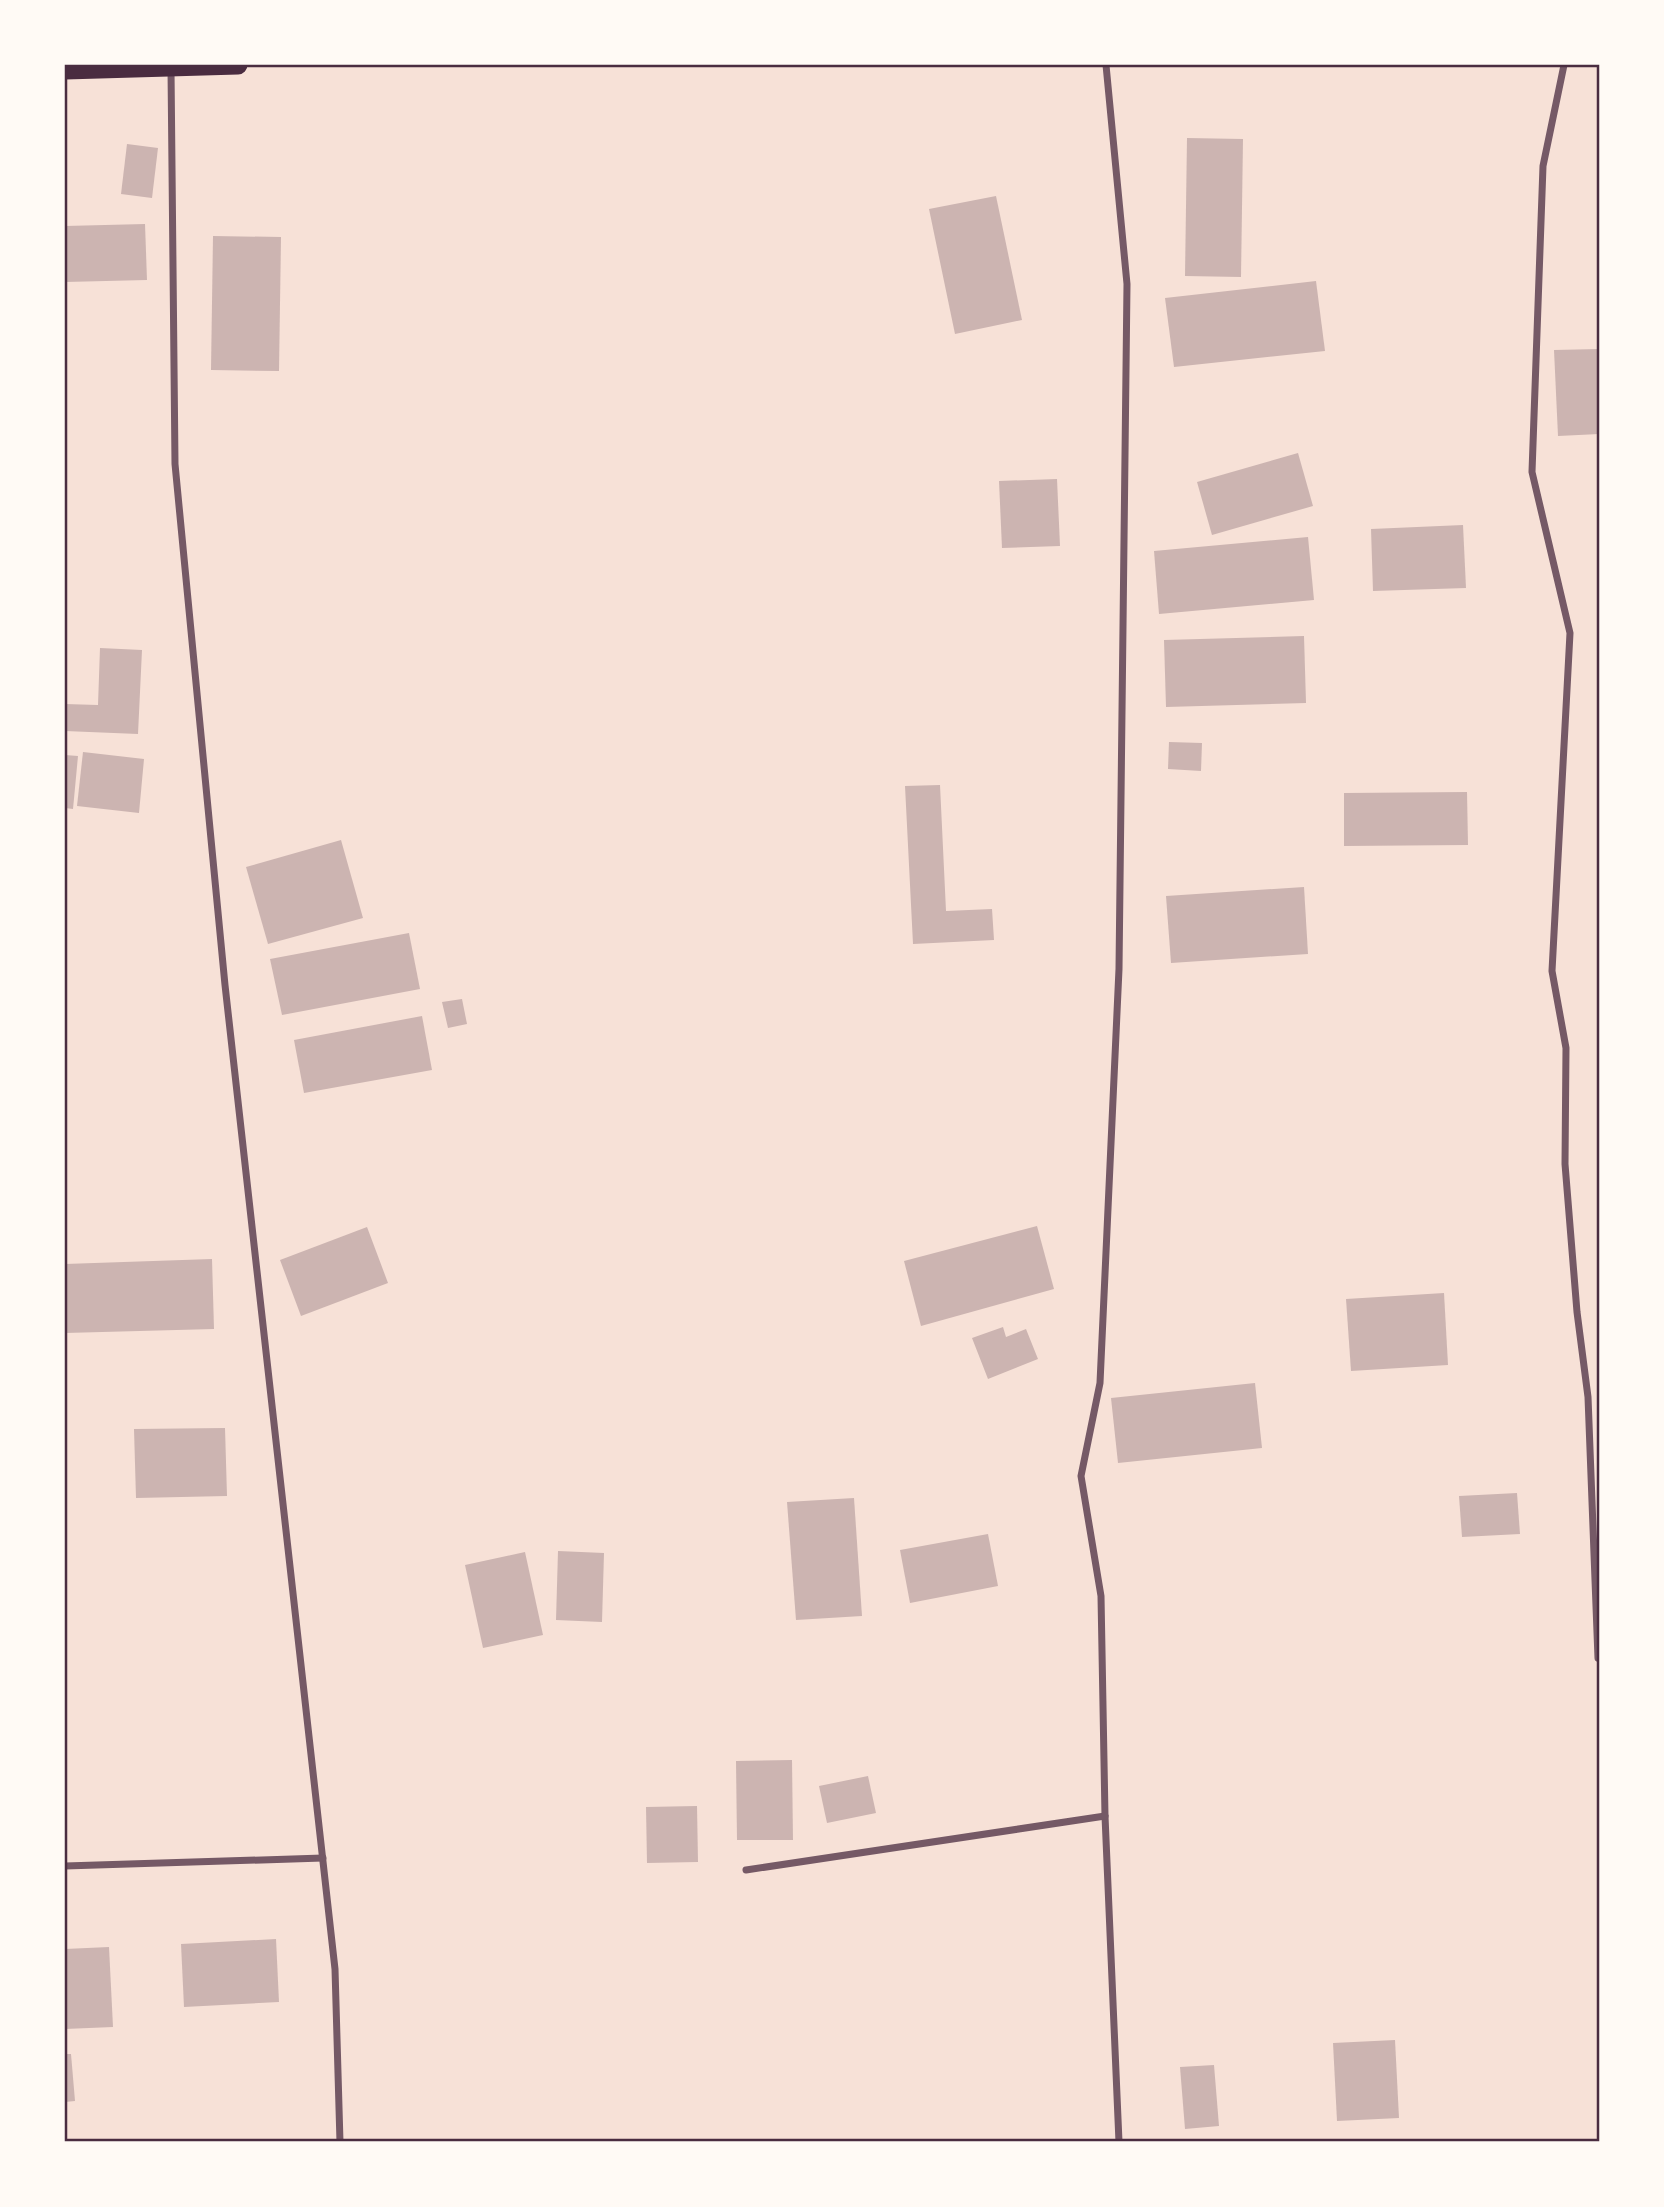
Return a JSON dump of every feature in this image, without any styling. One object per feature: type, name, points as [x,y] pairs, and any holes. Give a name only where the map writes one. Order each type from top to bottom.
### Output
[{"type":"highway","points":[[65,70],[238,65]]},
{"type":"street","points":[[1107,65],[1127,284],[1119,969],[1100,1383],[1082,1476],[1101,1596],[1105,1816],[1119,2142]]},
{"type":"street","points":[[1564,65],[1543,166],[1532,472],[1570,633],[1552,971],[1566,1048],[1565,1164],[1577,1312],[1588,1397],[1598,1658]]},
{"type":"street","points":[[171,68],[175,464],[225,985],[335,1969],[340,2142]]},
{"type":"street","points":[[746,1870],[1105,1816]]},
{"type":"street","points":[[65,1866],[323,1858]]},
{"type":"building","points":[[1187,138],[1243,139],[1241,277],[1185,276]]},
{"type":"building","points":[[127,144],[158,148],[152,198],[121,194]]},
{"type":"building","points":[[996,196],[1022,320],[955,334],[929,209]]},
{"type":"building","points":[[145,224],[147,280],[65,282],[65,226]]},
{"type":"building","points":[[213,236],[281,237],[279,371],[211,370]]},
{"type":"building","points":[[1316,281],[1325,351],[1174,367],[1165,298]]},
{"type":"building","points":[[1599,349],[1599,434],[1558,436],[1554,350]]},
{"type":"building","points":[[1298,453],[1313,506],[1212,535],[1197,482]]},
{"type":"building","points":[[1057,479],[1060,546],[1002,548],[999,481]]},
{"type":"building","points":[[1463,525],[1466,588],[1373,591],[1371,529]]},
{"type":"building","points":[[1308,537],[1314,600],[1159,614],[1154,551]]},
{"type":"building","points":[[1304,636],[1306,703],[1166,707],[1164,640]]},
{"type":"building","points":[[100,648],[142,650],[138,734],[65,731],[65,704],[98,705]]},
{"type":"building","points":[[1169,742],[1202,743],[1201,771],[1168,769]]},
{"type":"building","points":[[83,752],[144,759],[139,813],[77,806]]},
{"type":"building","points":[[65,755],[78,756],[73,809],[65,808]]},
{"type":"building","points":[[940,785],[946,911],[992,909],[994,940],[913,944],[905,786]]},
{"type":"building","points":[[1467,792],[1468,845],[1344,846],[1344,793]]},
{"type":"building","points":[[341,840],[363,918],[268,944],[246,867]]},
{"type":"building","points":[[1304,887],[1308,954],[1171,963],[1166,896]]},
{"type":"building","points":[[409,933],[420,989],[282,1015],[270,959]]},
{"type":"building","points":[[462,999],[467,1024],[448,1028],[442,1002]]},
{"type":"building","points":[[422,1016],[432,1070],[304,1093],[294,1040]]},
{"type":"building","points":[[1037,1226],[1054,1289],[921,1326],[904,1261]]},
{"type":"building","points":[[367,1227],[388,1283],[301,1316],[280,1260]]},
{"type":"building","points":[[212,1259],[214,1329],[65,1333],[65,1264]]},
{"type":"building","points":[[1444,1293],[1448,1365],[1351,1371],[1346,1299]]},
{"type":"building","points":[[1003,1327],[1006,1337],[1026,1329],[1038,1359],[988,1379],[972,1338]]},
{"type":"building","points":[[1255,1383],[1262,1448],[1118,1463],[1111,1398]]},
{"type":"building","points":[[225,1428],[227,1496],[136,1498],[134,1429]]},
{"type":"building","points":[[1517,1493],[1520,1534],[1462,1537],[1459,1496]]},
{"type":"building","points":[[854,1498],[862,1616],[796,1620],[787,1502]]},
{"type":"building","points":[[988,1534],[998,1586],[910,1603],[900,1550]]},
{"type":"building","points":[[558,1551],[604,1553],[602,1622],[556,1620]]},
{"type":"building","points":[[525,1552],[543,1635],[483,1648],[465,1565]]},
{"type":"building","points":[[792,1760],[793,1840],[737,1840],[736,1761]]},
{"type":"building","points":[[868,1776],[876,1813],[827,1823],[819,1786]]},
{"type":"building","points":[[697,1806],[698,1862],[647,1863],[646,1807]]},
{"type":"building","points":[[276,1939],[279,2002],[184,2007],[181,1944]]},
{"type":"building","points":[[109,1947],[113,2027],[65,2029],[65,1949]]},
{"type":"building","points":[[1395,2040],[1399,2118],[1337,2121],[1333,2043]]},
{"type":"building","points":[[65,2054],[71,2054],[75,2101],[65,2102]]},
{"type":"building","points":[[1214,2065],[1219,2126],[1185,2129],[1180,2067]]}]
